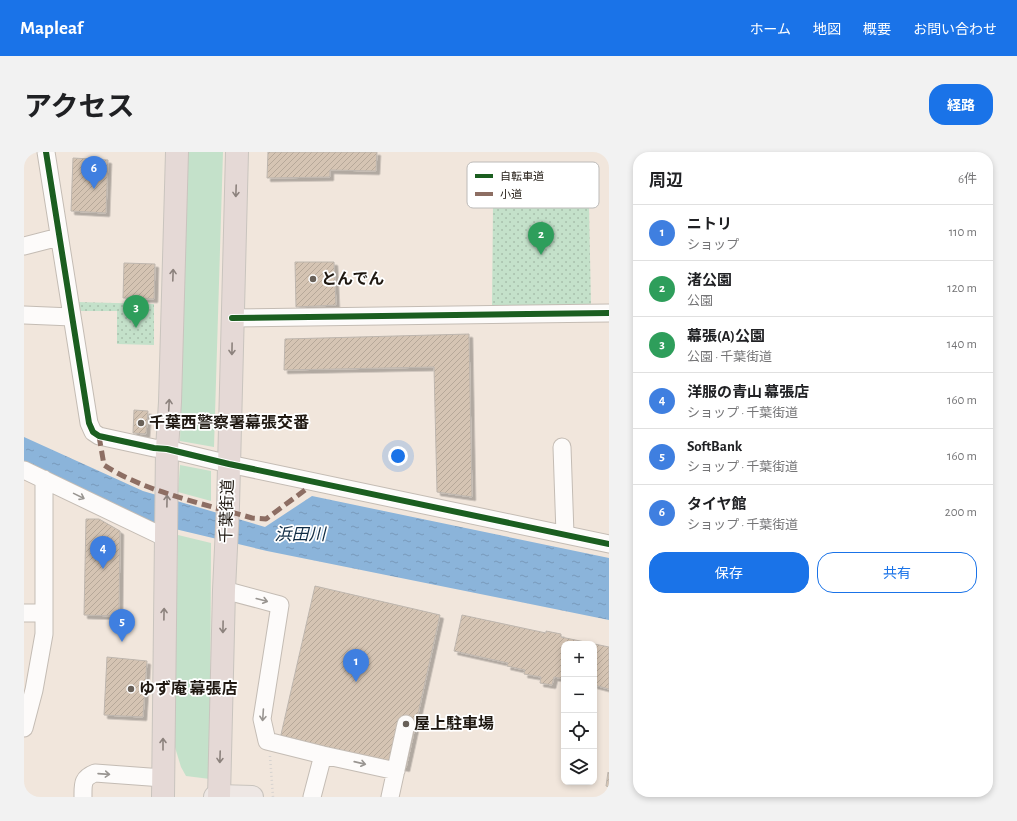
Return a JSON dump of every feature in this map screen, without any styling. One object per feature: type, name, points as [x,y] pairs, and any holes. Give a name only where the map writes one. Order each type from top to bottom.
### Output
[{"type":"highway","points":[[163,788],[167,449],[170,402],[177,152]]},
{"type":"highway","name":"千葉街道","points":[[218,797],[228,506],[237,152]]},
{"type":"main road","points":[[218,797],[252,797]]},
{"type":"street","points":[[46,152],[89,423],[93,432],[99,436],[114,440],[167,449],[229,464],[609,544]]},
{"type":"street","points":[[24,246],[59,237]]},
{"type":"street","points":[[232,318],[609,313]]},
{"type":"street","points":[[24,315],[72,317]]},
{"type":"street","points":[[562,447],[565,534]]},
{"type":"street","points":[[24,470],[166,534]]},
{"type":"street","points":[[24,728],[34,690],[44,634],[44,479]]},
{"type":"street","points":[[224,590],[280,605],[262,719],[267,740],[323,755],[397,769]]},
{"type":"street","points":[[24,613],[43,613]]},
{"type":"street","points":[[390,797],[406,724]]},
{"type":"street","points":[[312,797],[323,755]]},
{"type":"street","points":[[83,797],[83,783],[88,776],[95,773],[163,788]]},
{"type":"path","points":[[270,755],[273,797]]},
{"type":"green space","points":[[187,152],[223,152],[214,447],[180,441]]},
{"type":"green space","points":[[493,208],[589,208],[591,307],[492,306]]},
{"type":"green space","points":[[77,302],[154,304],[154,345],[117,344],[117,311],[77,311]]},
{"type":"green space","points":[[180,465],[211,471],[211,501],[178,492]]},
{"type":"green space","points":[[178,535],[211,543],[210,779],[186,776],[181,767],[174,744]]},
{"type":"water","name":"浜田川","points":[[24,437],[143,491],[265,527],[312,496],[609,558],[609,620],[267,551],[175,529],[144,519],[24,462]]},
{"type":"building","points":[[268,152],[377,152],[376,171],[330,170],[330,177],[267,178]]},
{"type":"building","points":[[73,158],[108,160],[106,213],[71,211]]},
{"type":"building","points":[[295,262],[334,262],[336,305],[296,307]]},
{"type":"building","points":[[124,263],[155,264],[154,299],[123,298]]},
{"type":"building","points":[[469,334],[472,497],[437,492],[434,367],[284,370],[285,339]]},
{"type":"building","points":[[134,410],[148,411],[146,434],[133,433]]},
{"type":"building","points":[[86,519],[99,519],[120,531],[119,616],[84,615]]},
{"type":"building","points":[[315,586],[440,615],[406,768],[280,739]]},
{"type":"building","points":[[462,615],[546,633],[546,631],[561,634],[561,637],[580,641],[561,641],[561,678],[554,677],[552,685],[540,683],[541,677],[524,674],[525,670],[507,666],[508,663],[454,651]]},
{"type":"building","points":[[597,644],[609,647],[609,689],[597,686]]},
{"type":"building","points":[[107,657],[147,661],[143,717],[104,715]]},
{"type":"building","points":[[608,772],[609,773],[609,787],[606,786]]},
{"type":"marked path","points":[[99,436],[104,465],[120,474],[156,490],[252,518],[266,519],[305,490]]},
{"type":"cycle path","points":[[46,152],[89,423],[93,432],[99,436],[154,448],[167,449],[229,464],[609,544]]},
{"type":"cycle path","points":[[232,318],[609,313]]},
{"type":"place","name":"タイヤ館","points":[[94,189]]},
{"type":"place","name":"渚公園","points":[[541,255]]},
{"type":"place","name":"とんでん","points":[[313,279]]},
{"type":"place","name":"幕張(A)公園","points":[[136,328]]},
{"type":"place","name":"千葉西警察署幕張交番","points":[[141,423]]},
{"type":"place","name":"洋服の青山 幕張店","points":[[103,569]]},
{"type":"place","name":"SoftBank","points":[[122,642]]},
{"type":"place","name":"ニトリ","points":[[356,682]]},
{"type":"place","name":"ゆず庵 幕張店","points":[[131,689]]},
{"type":"place","name":"屋上駐車場","points":[[406,724]]}]
